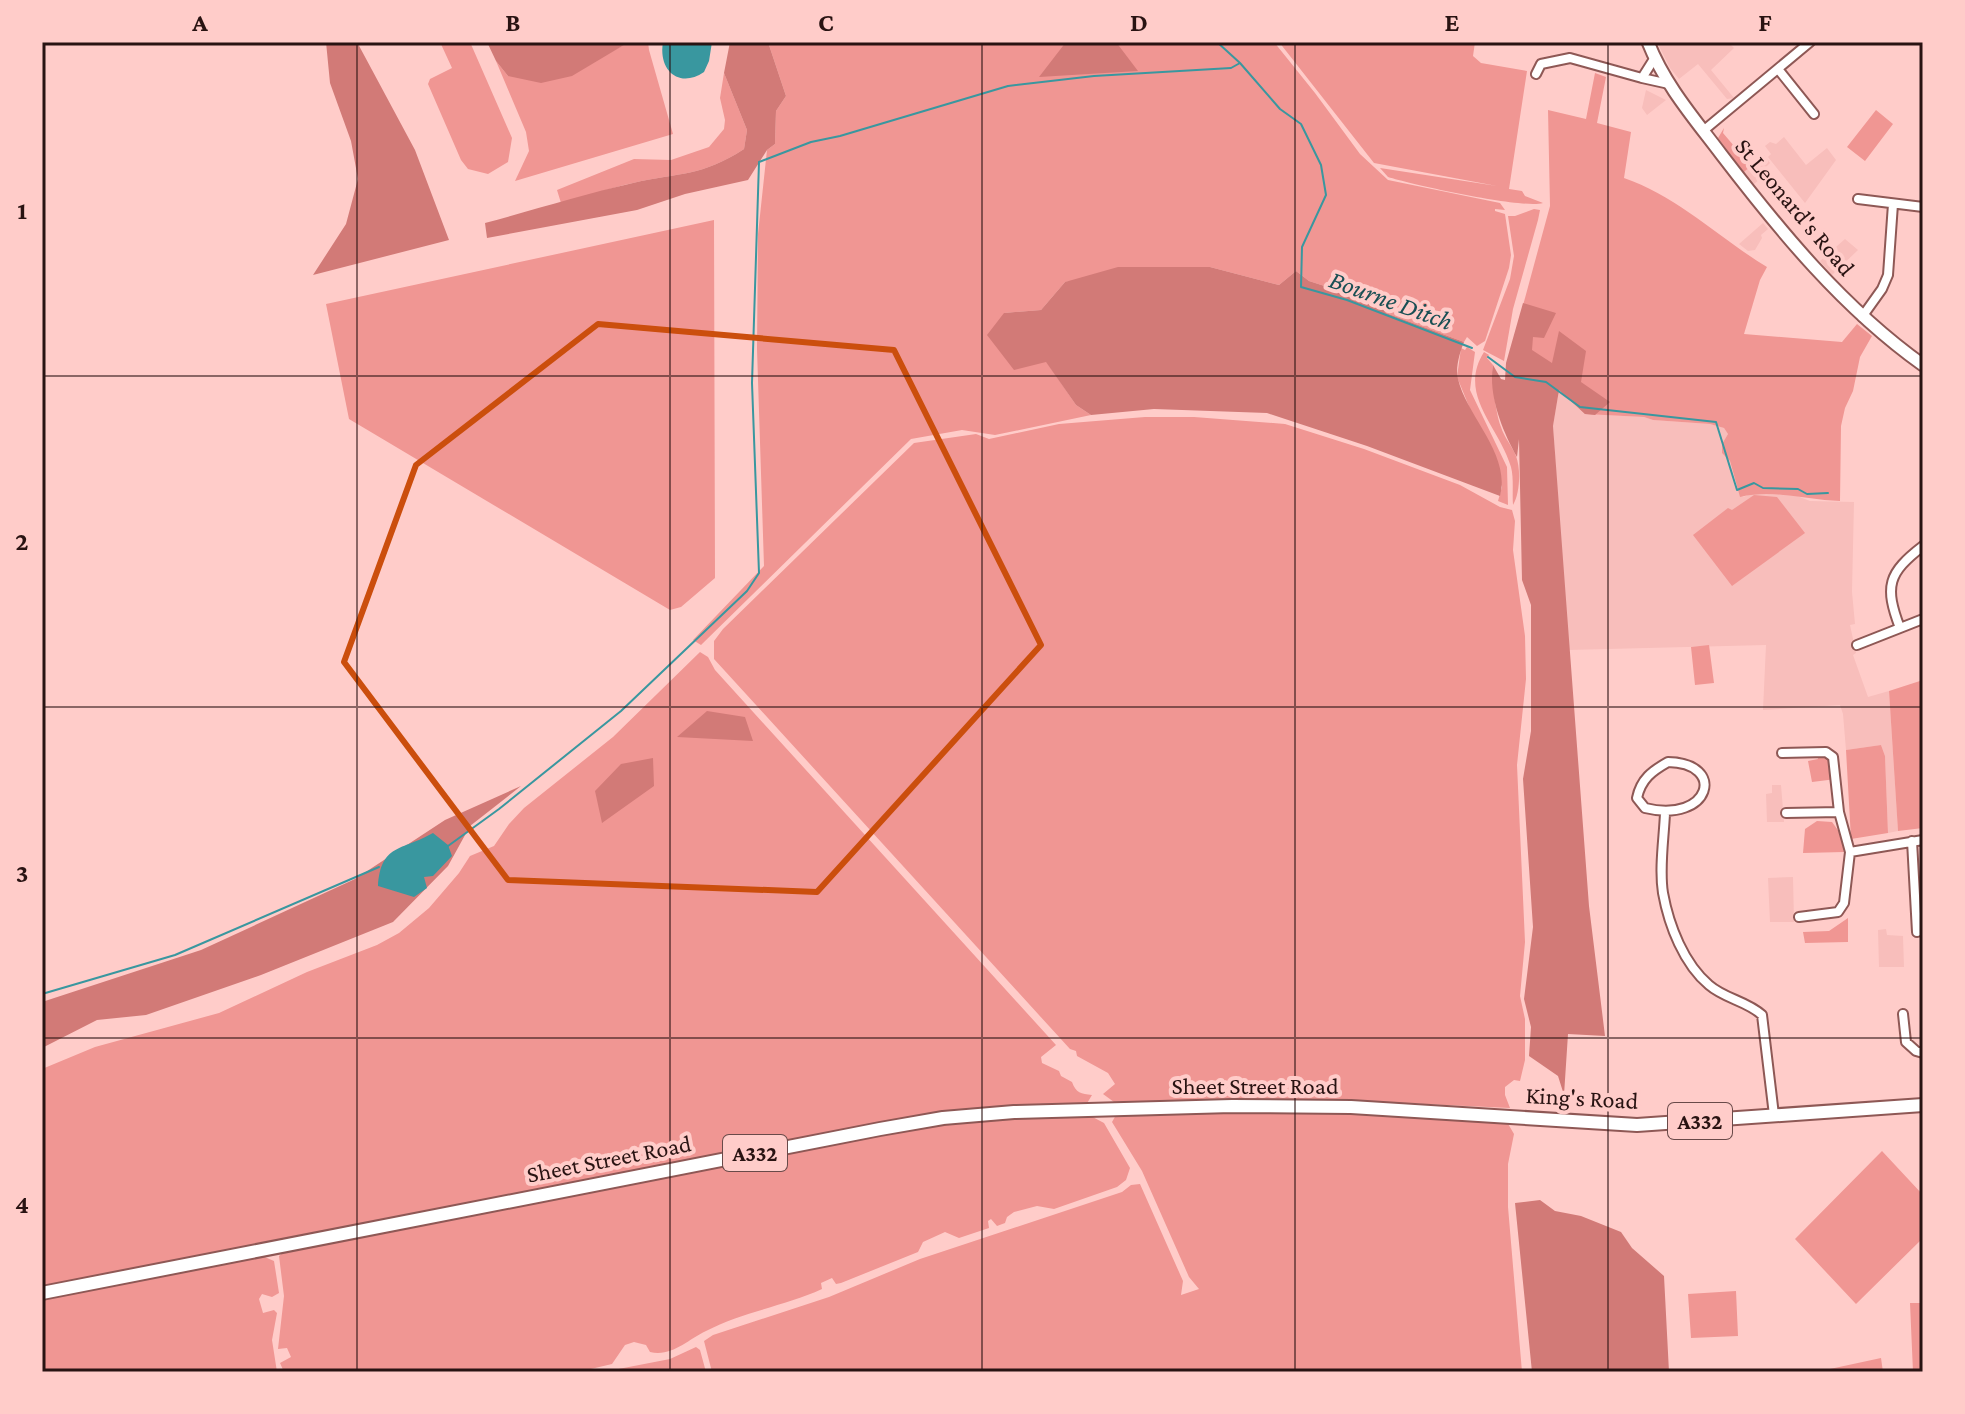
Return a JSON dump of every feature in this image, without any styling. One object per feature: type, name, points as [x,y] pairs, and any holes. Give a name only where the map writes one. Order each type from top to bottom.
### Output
[{"type":"main road","name":"St Leonard's Road","points":[[1648,42],[1654,59],[1679,102],[1759,204],[1862,317],[1923,365]]},
{"type":"main road","name":"King's Road","points":[[1477,1113],[1577,1123],[1637,1125],[1923,1105]]},
{"type":"main road","name":"Sheet Street Road","points":[[42,1293],[943,1118],[1014,1112],[1232,1106],[1477,1113]]},
{"type":"street","points":[[1703,131],[1810,42]]},
{"type":"street","points":[[1536,74],[1541,64],[1570,58],[1669,84]]},
{"type":"street","points":[[1642,78],[1654,59]]},
{"type":"street","points":[[1778,69],[1814,114]]},
{"type":"street","points":[[1858,199],[1923,207]]},
{"type":"street","points":[[1862,317],[1888,275],[1893,204]]},
{"type":"street","points":[[1900,628],[1891,597],[1894,576],[1901,563],[1923,546]]},
{"type":"street","points":[[1857,645],[1923,619]]},
{"type":"street","points":[[1782,753],[1826,752],[1833,757],[1839,812],[1850,852],[1844,903],[1838,912],[1799,917]]},
{"type":"street","points":[[1668,762],[1684,762],[1696,769],[1704,779],[1704,791],[1698,802],[1683,810],[1665,813],[1645,808],[1637,798],[1640,785],[1652,771],[1668,762]]},
{"type":"street","points":[[1786,813],[1839,812]]},
{"type":"street","points":[[1665,813],[1663,891],[1674,931],[1692,970],[1712,988],[1755,1008],[1762,1015],[1774,1115]]},
{"type":"street","points":[[1850,852],[1923,840]]},
{"type":"street","points":[[1912,841],[1917,932]]},
{"type":"street","points":[[1903,1014],[1906,1042],[1923,1053]]},
{"type":"highlighted area","points":[[598,324],[894,350],[1041,645],[817,892],[508,880],[344,662],[416,465]]},
{"type":"shaded area","points":[[326,42],[357,42],[415,150],[449,240],[313,275],[346,224],[358,179],[351,141],[330,83]]},
{"type":"shaded area","points":[[440,42],[470,42],[512,138],[508,162],[488,174],[468,169],[461,160],[428,84],[430,79],[452,68]]},
{"type":"shaded area","points":[[487,42],[629,42],[572,76],[541,83],[508,76]]},
{"type":"shaded area","points":[[629,42],[648,42],[673,134],[515,181],[529,151],[526,132],[496,61],[508,76],[611,52]]},
{"type":"shaded area","points":[[730,42],[768,42],[786,96],[776,111],[775,144],[767,150],[748,180],[685,194],[637,210],[487,238],[485,223],[615,187],[702,169],[744,149],[747,130],[724,73]]},
{"type":"shaded area","points":[[768,42],[1274,42],[1360,154],[1388,180],[1500,203],[1505,210],[1495,211],[1505,214],[1511,255],[1485,341],[1477,346],[1467,337],[1464,342],[1386,313],[1380,304],[1309,281],[1296,271],[1279,285],[1210,267],[1065,282],[1041,310],[1004,313],[1046,361],[1076,405],[1091,415],[995,435],[962,430],[911,439],[701,645],[693,640],[764,566],[757,349],[758,234],[767,150],[775,144],[776,111],[786,96]]},
{"type":"shaded area","points":[[1066,42],[1116,42],[1138,71],[1039,77]]},
{"type":"shaded area","points":[[1279,42],[1475,42],[1473,56],[1481,63],[1527,71],[1509,189],[1522,191],[1525,196],[1543,203],[1492,200],[1388,177],[1380,168],[1497,186],[1374,163]]},
{"type":"shaded area","points":[[1657,42],[1728,42],[1734,48],[1711,70],[1734,98],[1727,99],[1698,64],[1679,79]]},
{"type":"shaded area","points":[[724,73],[747,130],[744,149],[702,169],[624,185],[561,203],[557,190],[634,159],[671,160],[709,147],[724,129],[720,98]]},
{"type":"shaded area","points":[[1595,73],[1606,77],[1597,123],[1631,132],[1624,178],[1680,206],[1767,267],[1744,334],[1842,342],[1857,324],[1872,336],[1860,357],[1841,426],[1840,501],[1777,494],[1740,497],[1730,461],[1722,453],[1722,444],[1728,434],[1724,428],[1644,417],[1585,414],[1560,390],[1558,394],[1518,361],[1522,309],[1550,206],[1548,110],[1586,119]]},
{"type":"shaded area","points":[[1646,90],[1666,100],[1647,115],[1642,108]]},
{"type":"shaded area","points":[[1876,110],[1893,124],[1865,161],[1847,147]]},
{"type":"shaded area","points":[[1724,128],[1723,133],[1751,166],[1744,172],[1718,138]]},
{"type":"shaded area","points":[[1784,137],[1806,165],[1827,148],[1836,160],[1805,203],[1768,157],[1771,154],[1765,146],[1770,142],[1776,144]]},
{"type":"shaded area","points":[[1764,155],[1770,163],[1766,167],[1770,171],[1754,184],[1744,172]]},
{"type":"shaded area","points":[[1540,210],[1513,309],[1504,361],[1483,350],[1510,279],[1514,256],[1508,216]]},
{"type":"shaded area","points":[[714,220],[715,578],[681,607],[670,610],[349,419],[326,304]]},
{"type":"shaded area","points":[[1763,223],[1768,229],[1761,235],[1755,250],[1748,251],[1739,244]]},
{"type":"shaded area","points":[[1845,239],[1858,250],[1832,275],[1820,261]]},
{"type":"shaded area","points":[[1118,267],[1210,267],[1279,285],[1296,271],[1309,281],[1380,304],[1386,313],[1464,342],[1457,375],[1499,465],[1502,480],[1500,496],[1367,446],[1267,413],[1154,409],[1091,415],[1076,405],[1046,362],[1014,370],[987,335],[1004,313],[1041,310],[1065,282]]},
{"type":"shaded area","points":[[1523,303],[1556,313],[1544,338],[1533,337],[1532,350],[1552,363],[1559,331],[1586,351],[1581,382],[1610,402],[1595,415],[1585,414],[1559,390],[1553,426],[1589,906],[1605,1036],[1568,1034],[1564,1095],[1558,1076],[1529,1056],[1531,1027],[1524,999],[1533,927],[1523,779],[1531,731],[1531,605],[1522,580],[1519,439],[1517,457],[1498,412],[1492,376],[1493,365],[1501,379],[1505,380],[1506,363]]},
{"type":"shaded area","points":[[1467,347],[1475,352],[1470,390],[1507,467],[1508,505],[1498,501],[1502,487],[1457,377],[1461,348],[1465,350]]},
{"type":"shaded area","points":[[1484,352],[1489,355],[1487,358],[1493,365],[1493,387],[1502,431],[1518,461],[1518,488],[1513,505],[1511,467],[1483,410],[1475,382]]},
{"type":"shaded area","points":[[1559,389],[1585,414],[1644,417],[1724,428],[1728,434],[1722,444],[1730,461],[1736,488],[1743,497],[1753,493],[1797,496],[1810,501],[1854,502],[1852,592],[1855,624],[1850,625],[1856,653],[1853,655],[1868,697],[1889,691],[1898,831],[1888,833],[1885,756],[1881,745],[1846,750],[1840,705],[1763,710],[1766,645],[1568,650],[1553,426]]},
{"type":"shaded area","points":[[1145,417],[1194,417],[1285,424],[1460,485],[1500,507],[1512,510],[1515,521],[1513,550],[1525,636],[1526,679],[1517,765],[1525,942],[1520,996],[1525,1019],[1525,1060],[1520,1081],[1514,1080],[1505,1087],[1510,1108],[1402,1103],[1114,1102],[1103,1094],[1115,1084],[1108,1073],[1070,1049],[714,659],[714,641],[723,629],[914,443],[976,434],[989,439],[1059,424]]},
{"type":"shaded area","points":[[1754,495],[1777,497],[1805,533],[1732,586],[1693,535],[1728,508],[1732,510]]},
{"type":"shaded area","points":[[1709,645],[1714,683],[1695,685],[1691,647]]},
{"type":"shaded area","points":[[700,652],[708,657],[715,670],[1056,1045],[1041,1057],[1042,1063],[1059,1071],[1079,1092],[1092,1095],[1086,1105],[1009,1108],[42,1288],[42,1069],[95,1047],[219,1013],[399,933],[429,908],[470,856],[494,846],[524,808],[613,737]]},
{"type":"shaded area","points":[[1923,680],[1923,828],[1898,831],[1889,691]]},
{"type":"shaded area","points":[[707,711],[745,717],[753,741],[677,737]]},
{"type":"shaded area","points":[[1881,745],[1885,756],[1888,833],[1851,839],[1846,750]]},
{"type":"shaded area","points":[[1817,752],[1830,756],[1836,779],[1812,782],[1808,761],[1818,759]]},
{"type":"shaded area","points":[[653,758],[654,786],[602,823],[595,791],[621,764]]},
{"type":"shaded area","points":[[1772,785],[1781,785],[1784,822],[1767,822],[1766,794],[1772,793]]},
{"type":"shaded area","points":[[521,786],[470,826],[448,866],[393,922],[261,975],[146,1015],[97,1020],[42,1048],[42,1002],[201,950],[355,879],[445,820]]},
{"type":"shaded area","points":[[1817,821],[1832,822],[1840,833],[1844,852],[1803,853],[1805,829]]},
{"type":"shaded area","points":[[1793,877],[1794,922],[1770,922],[1768,878]]},
{"type":"shaded area","points":[[1848,918],[1848,942],[1805,943],[1803,932],[1829,931]]},
{"type":"shaded area","points":[[1886,929],[1887,935],[1903,936],[1904,967],[1879,967],[1878,930]]},
{"type":"shaded area","points":[[1360,1112],[1507,1122],[1514,1134],[1508,1164],[1508,1207],[1522,1372],[712,1372],[704,1341],[713,1335],[829,1297],[920,1259],[1122,1192],[1131,1185],[1140,1184],[1183,1281],[1181,1295],[1199,1289],[1189,1277],[1142,1171],[1112,1122],[1116,1115]]},
{"type":"shaded area","points":[[1085,1113],[1104,1123],[1130,1168],[1126,1180],[1117,1187],[1054,1209],[1037,1206],[1014,1212],[1005,1223],[997,1226],[991,1219],[988,1221],[989,1228],[959,1238],[945,1232],[923,1242],[918,1252],[841,1283],[836,1284],[832,1278],[821,1283],[822,1289],[720,1324],[672,1350],[650,1352],[646,1345],[634,1342],[625,1345],[612,1364],[578,1372],[284,1372],[280,1363],[291,1357],[287,1348],[278,1349],[284,1296],[279,1256],[288,1248],[854,1137],[975,1119]]},
{"type":"shaded area","points":[[1882,1151],[1923,1195],[1923,1238],[1856,1304],[1795,1239]]},
{"type":"shaded area","points":[[1540,1200],[1555,1211],[1581,1216],[1621,1232],[1632,1248],[1664,1276],[1669,1372],[1532,1372],[1515,1203]]},
{"type":"shaded area","points":[[260,1255],[274,1261],[279,1293],[272,1297],[262,1294],[259,1299],[263,1313],[274,1310],[277,1313],[272,1340],[277,1372],[42,1372],[42,1297]]},
{"type":"shaded area","points":[[1736,1291],[1738,1336],[1691,1338],[1688,1294]]},
{"type":"shaded area","points":[[1910,1303],[1923,1303],[1923,1372],[1913,1372]]},
{"type":"shaded area","points":[[696,1347],[700,1350],[706,1372],[603,1372],[670,1359]]},
{"type":"shaded area","points":[[1881,1358],[1883,1372],[1816,1372]]},
{"type":"water","points":[[663,42],[712,42],[704,72],[686,78],[672,74],[664,61]]},
{"type":"water","points":[[433,833],[448,845],[452,856],[433,876],[424,877],[427,888],[414,897],[378,886],[383,863],[388,856]]},
{"type":"waterway","name":"Bourne Ditch","points":[[1217,42],[1280,109],[1301,124],[1321,165],[1326,195],[1302,247],[1301,287],[1347,300],[1472,348]]},
{"type":"waterway","points":[[448,846],[621,711],[747,591],[759,573],[752,383],[759,162],[811,142],[1008,86],[1094,76],[1231,68],[1240,63]]},
{"type":"waterway","name":"Bourne Ditch","points":[[1488,357],[1515,377],[1546,382],[1580,407],[1716,422],[1737,490],[1754,483],[1763,488],[1798,489],[1807,494],[1828,493]]},
{"type":"waterway","points":[[42,994],[175,955],[379,867]]}]
